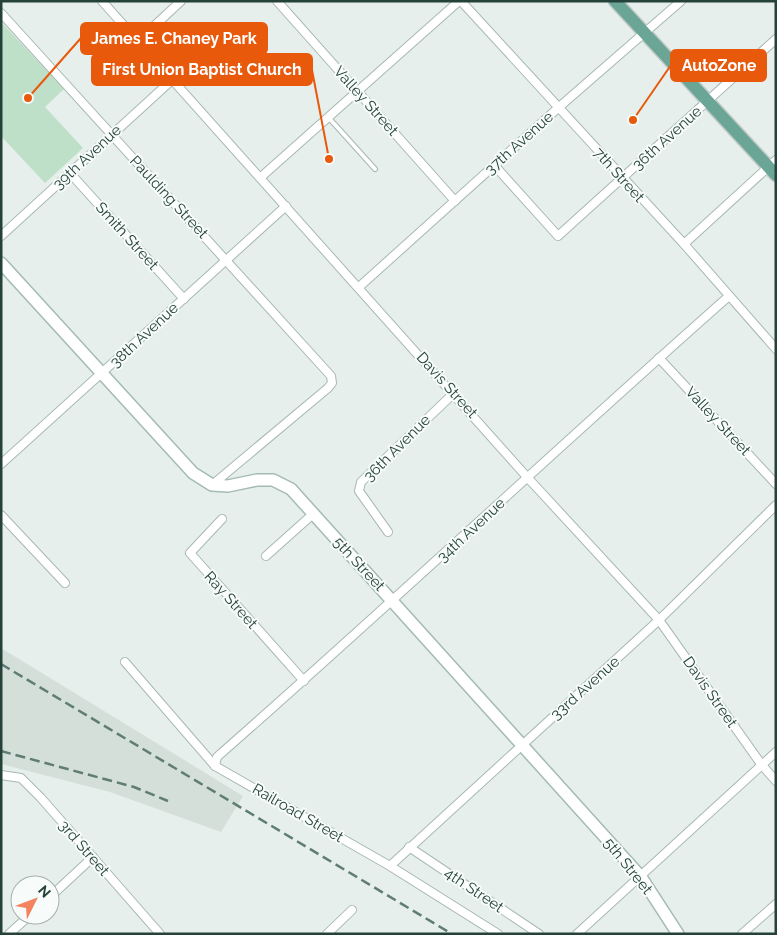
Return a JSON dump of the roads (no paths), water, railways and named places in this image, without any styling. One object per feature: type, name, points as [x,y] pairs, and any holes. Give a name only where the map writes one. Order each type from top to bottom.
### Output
[{"type":"main road","points":[[615,1],[707,101],[773,167]]},
{"type":"street","name":"Davis Street","points":[[102,1],[527,477],[660,620],[761,764],[776,781]]},
{"type":"street","points":[[138,41],[181,1]]},
{"type":"street","name":"Valley Street","points":[[277,1],[456,201]]},
{"type":"street","points":[[261,178],[460,1]]},
{"type":"street","name":"7th Street","points":[[460,1],[621,178],[684,244],[776,349]]},
{"type":"street","name":"37th Avenue","points":[[359,287],[558,108],[682,1]]},
{"type":"street","name":"Paulding Street","points":[[1,13],[331,376],[332,383],[212,485]]},
{"type":"street","name":"36th Avenue","points":[[495,166],[558,236],[776,39]]},
{"type":"street","name":"39th Avenue","points":[[1,236],[173,79]]},
{"type":"street","points":[[684,244],[773,167]]},
{"type":"street","name":"Smith Street","points":[[70,173],[184,298]]},
{"type":"street","name":"38th Avenue","points":[[1,464],[286,206]]},
{"type":"street","points":[[1,263],[193,473],[212,485]]},
{"type":"street","name":"34th Avenue","points":[[215,766],[217,757],[394,602],[527,477],[729,296]]},
{"type":"street","name":"Valley Street","points":[[659,358],[776,484]]},
{"type":"street","name":"36th Avenue","points":[[388,532],[359,491],[361,482],[454,393]]},
{"type":"street","name":"5th Street","points":[[212,485],[228,486],[257,480],[273,480],[291,489],[641,877],[678,934]]},
{"type":"street","name":"33rd Avenue","points":[[390,866],[660,620],[776,505]]},
{"type":"street","points":[[266,556],[313,514]]},
{"type":"street","points":[[1,515],[65,583]]},
{"type":"street","name":"Ray Street","points":[[222,519],[190,553],[304,681]]},
{"type":"street","name":"Railroad Street","points":[[125,662],[215,766],[390,866],[498,934]]},
{"type":"street","points":[[577,934],[776,752]]},
{"type":"street","name":"3rd Street","points":[[1,775],[21,778],[41,798],[160,934]]},
{"type":"street","name":"4th Street","points":[[409,847],[539,934]]},
{"type":"street","points":[[60,887],[93,858]]},
{"type":"street","points":[[742,934],[776,904]]},
{"type":"street","points":[[327,934],[352,910]]},
{"type":"street","points":[[9,934],[19,925]]},
{"type":"lane","points":[[329,118],[375,169]]},
{"type":"railway","points":[[1,664],[452,934]]},
{"type":"railway","points":[[1,751],[134,787],[168,801]]},
{"type":"place","name":"James E. Chaney Park","points":[[28,98]]},
{"type":"place","name":"AutoZone","points":[[633,120]]},
{"type":"place","name":"First Union Baptist Church","points":[[329,159]]}]
